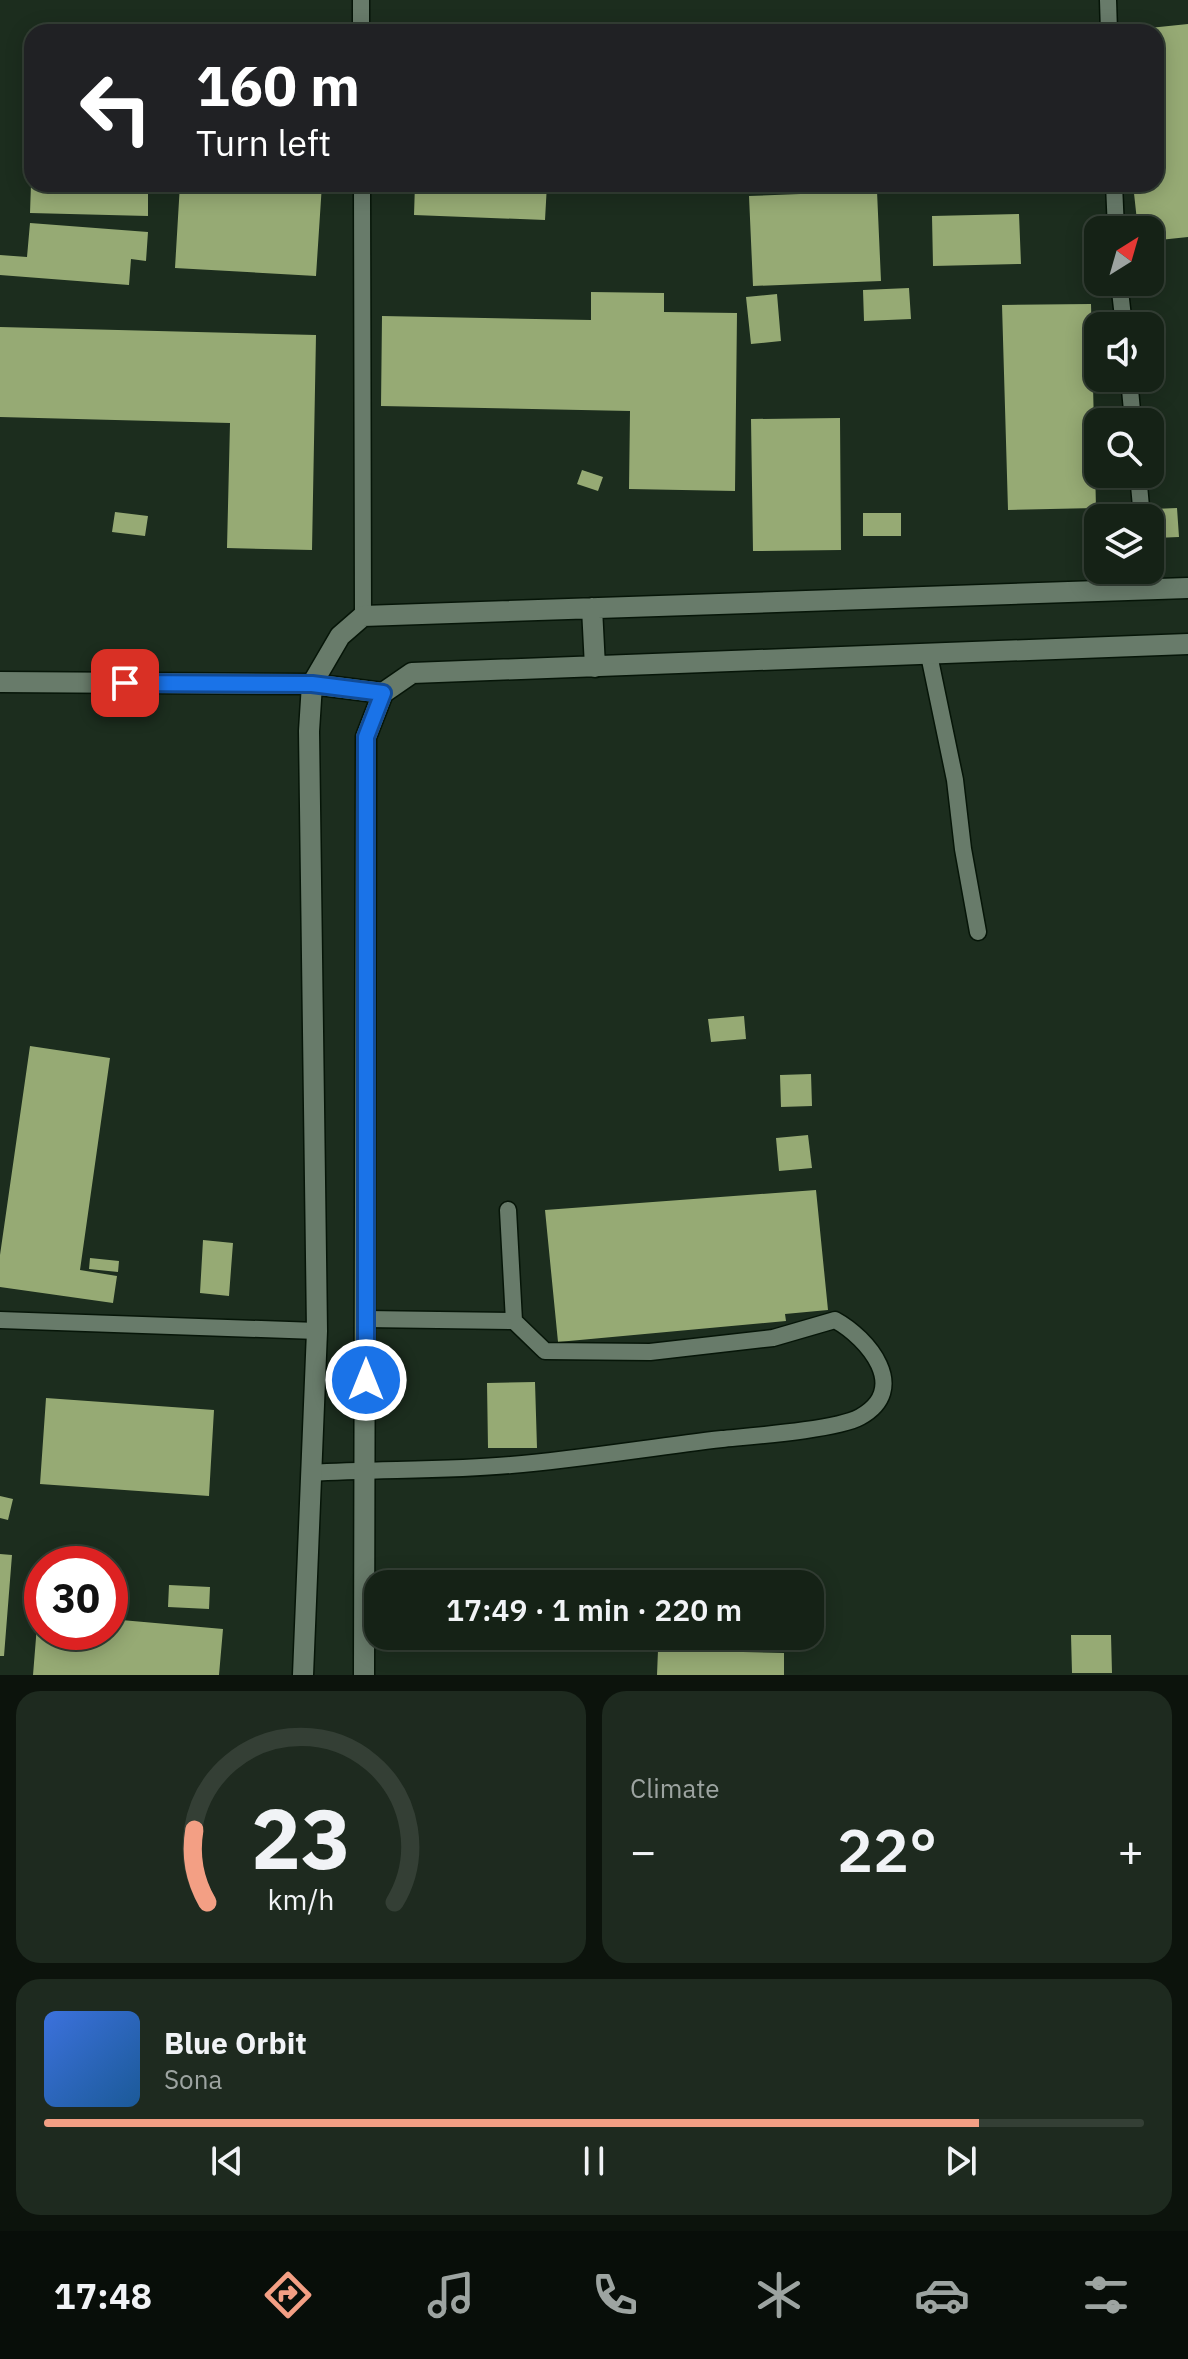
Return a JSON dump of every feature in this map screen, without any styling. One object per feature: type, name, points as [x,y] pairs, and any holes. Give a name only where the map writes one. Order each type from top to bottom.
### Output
[{"type":"street","points":[[303,1675],[317,1331],[309,731],[312,684],[340,636],[363,616],[592,608],[1084,582]]},
{"type":"street","points":[[1164,583],[1188,588]]},
{"type":"street","points":[[592,608],[595,667]]},
{"type":"street","points":[[364,1675],[366,737],[383,693],[412,673],[1188,644]]},
{"type":"street","points":[[0,682],[312,684],[383,693]]},
{"type":"lane","points":[[361,0],[361,24]]},
{"type":"lane","points":[[1108,0],[1109,24]]},
{"type":"lane","points":[[362,192],[363,616]]},
{"type":"lane","points":[[1114,192],[1115,216]]},
{"type":"lane","points":[[929,655],[955,780],[963,849],[978,932]]},
{"type":"lane","points":[[311,1473],[511,1465],[788,1432],[860,1417],[875,1403],[885,1382],[879,1360],[856,1331],[835,1320],[773,1338],[650,1352],[545,1351],[514,1321],[508,1210]]},
{"type":"lane","points":[[366,1319],[514,1321]]},
{"type":"lane","points":[[0,1320],[317,1331]]},
{"type":"building","points":[[1188,24],[1188,237],[1164,240],[1164,216],[1136,216],[1134,192],[1164,192],[1164,26]]},
{"type":"building","points":[[31,192],[148,192],[148,216],[30,213]]},
{"type":"building","points":[[180,192],[321,192],[316,276],[175,268]]},
{"type":"building","points":[[415,192],[547,192],[545,220],[414,215]]},
{"type":"building","points":[[877,192],[881,281],[753,286],[749,196]]},
{"type":"building","points":[[1019,214],[1021,264],[933,266],[932,216]]},
{"type":"building","points":[[30,223],[148,232],[146,261],[131,259],[129,285],[0,275],[0,255],[27,257]]},
{"type":"building","points":[[909,288],[911,319],[864,321],[863,290]]},
{"type":"building","points":[[591,292],[664,293],[664,312],[737,313],[735,491],[629,489],[630,411],[381,406],[382,316],[591,320]]},
{"type":"building","points":[[777,294],[781,341],[751,344],[746,297]]},
{"type":"building","points":[[1091,304],[1091,312],[1084,312],[1084,392],[1093,392],[1094,408],[1084,408],[1084,488],[1096,488],[1096,504],[1084,504],[1084,508],[1008,510],[1002,305]]},
{"type":"building","points":[[0,327],[316,335],[312,550],[227,548],[230,423],[0,417]]},
{"type":"building","points":[[840,418],[841,550],[753,551],[751,419]]},
{"type":"building","points":[[582,470],[603,477],[598,491],[577,484]]},
{"type":"building","points":[[1177,508],[1179,537],[1164,538],[1164,509]]},
{"type":"building","points":[[115,512],[148,516],[145,536],[112,532]]},
{"type":"building","points":[[863,513],[901,513],[901,536],[863,536]]},
{"type":"building","points":[[744,1016],[746,1039],[711,1042],[708,1019]]},
{"type":"building","points":[[30,1046],[110,1058],[80,1270],[117,1276],[113,1303],[0,1287],[0,1255]]},
{"type":"building","points":[[811,1074],[812,1106],[781,1107],[780,1075]]},
{"type":"building","points":[[808,1135],[812,1168],[779,1171],[776,1138]]},
{"type":"building","points":[[816,1190],[828,1310],[785,1314],[786,1321],[558,1342],[545,1210]]},
{"type":"building","points":[[203,1240],[233,1243],[229,1296],[200,1293]]},
{"type":"building","points":[[90,1258],[119,1261],[118,1272],[89,1269]]},
{"type":"building","points":[[535,1382],[537,1448],[488,1448],[487,1383]]},
{"type":"building","points":[[46,1398],[214,1410],[209,1496],[40,1484]]},
{"type":"building","points":[[0,1496],[13,1499],[8,1520],[0,1518]]},
{"type":"building","points":[[0,1554],[12,1555],[4,1656],[0,1656]]},
{"type":"building","points":[[169,1585],[210,1587],[209,1609],[168,1607]]},
{"type":"building","points":[[128,1621],[223,1629],[219,1675],[33,1675],[35,1650],[128,1650]]},
{"type":"building","points":[[1071,1635],[1111,1635],[1112,1673],[1072,1673]]},
{"type":"building","points":[[658,1650],[784,1653],[784,1675],[657,1675]]},
{"type":"route","points":[[125,683],[312,684],[383,693],[366,737],[366,1380]]}]
